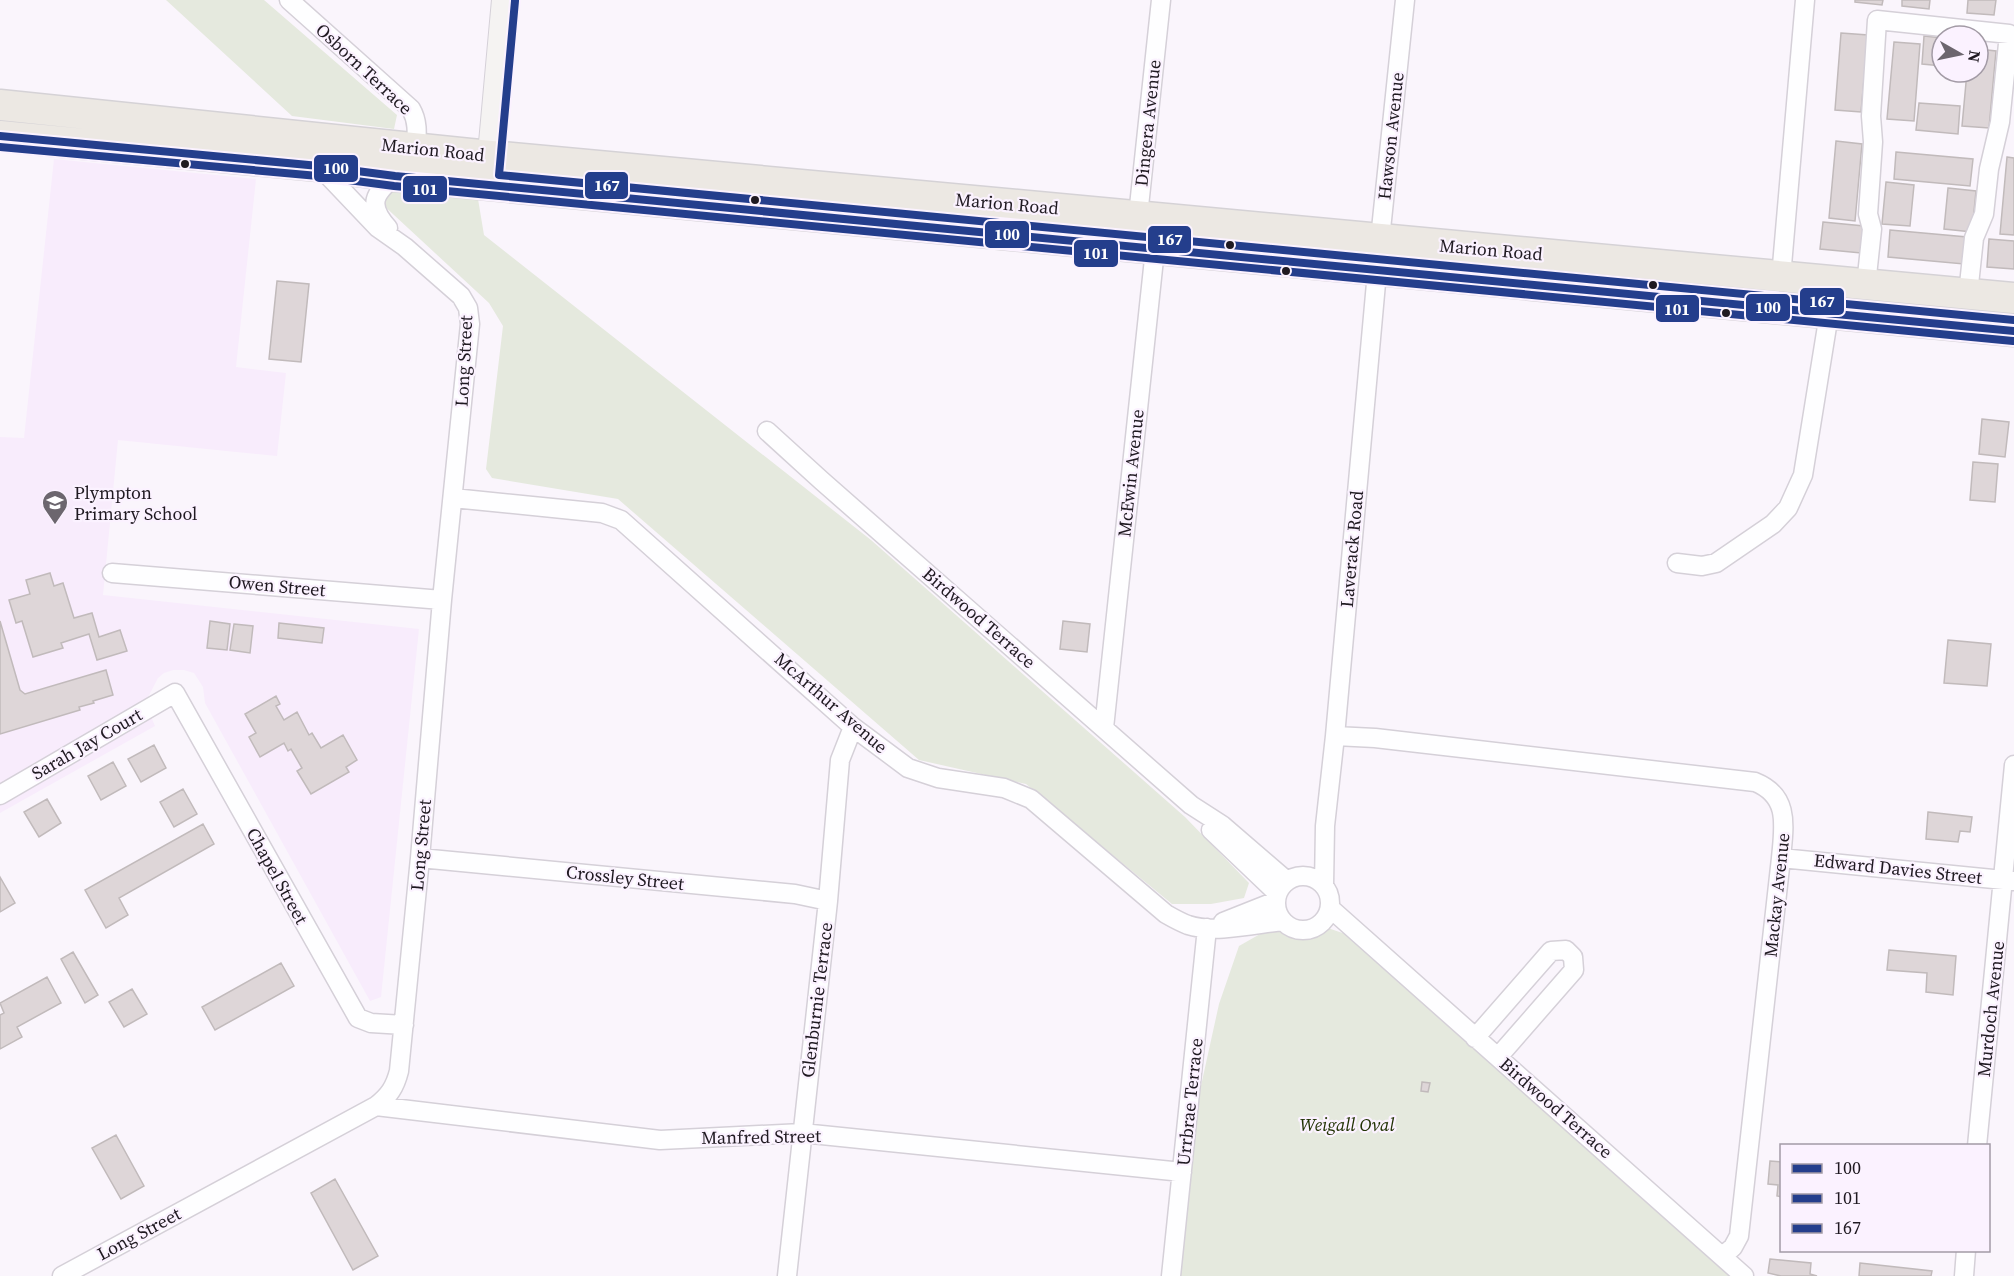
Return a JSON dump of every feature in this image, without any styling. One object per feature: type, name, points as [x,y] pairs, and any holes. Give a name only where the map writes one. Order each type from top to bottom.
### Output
[{"type":"main road","name":"Marion Road","points":[[0,105],[416,147],[489,170],[1145,247],[2014,331]]},
{"type":"main road","name":"Marion Road","points":[[0,136],[319,166],[395,176],[489,170],[1148,217],[2014,298]]},
{"type":"main road","points":[[1769,276],[1752,284],[1756,295],[1776,309]]},
{"type":"street","name":"Osborn Terrace","points":[[290,0],[411,109],[415,116],[417,129],[416,147]]},
{"type":"street","points":[[489,170],[505,0]]},
{"type":"street","name":"Dingera Avenue","points":[[1148,217],[1161,0]]},
{"type":"street","name":"Hawson Avenue","points":[[1377,271],[1405,0]]},
{"type":"street","points":[[1769,276],[1805,0]]},
{"type":"street","points":[[1866,285],[1872,229],[1868,214],[1877,20],[2009,34],[2000,122],[1989,169],[1984,214],[1974,238],[1968,294]]},
{"type":"street","name":"Long Street","points":[[62,1276],[376,1106],[395,1086],[399,1071],[470,324],[468,308],[461,296],[405,247],[378,228],[319,166]]},
{"type":"street","name":"Long Street","points":[[395,176],[376,194],[374,202],[381,220],[405,247]]},
{"type":"street","name":"McEwin Avenue","points":[[1104,728],[1148,217]]},
{"type":"street","name":"Laverack Road","points":[[1324,886],[1325,826],[1377,271]]},
{"type":"street","points":[[1677,563],[1702,566],[1716,563],[1773,524],[1788,507],[1803,475],[1829,314]]},
{"type":"street","name":"Birdwood Terrace","points":[[767,431],[1191,805],[1213,833],[1280,892]]},
{"type":"street","name":"McArthur Avenue","points":[[453,498],[602,513],[621,520],[853,727],[908,768],[938,778],[1004,788],[1030,799],[1166,914],[1188,925],[1207,928],[1240,927],[1283,921]]},
{"type":"street","name":"Owen Street","points":[[112,573],[442,600]]},
{"type":"street","name":"Sarah Jay Court","points":[[0,795],[175,693]]},
{"type":"street","name":"Chapel Street","points":[[175,693],[358,1018],[371,1023],[404,1025]]},
{"type":"street","name":"Glenburnie Terrace","points":[[787,1276],[828,901],[840,760],[853,727]]},
{"type":"street","name":"Mackay Avenue","points":[[1335,736],[1386,739],[1755,782],[1766,786],[1777,797],[1784,819],[1781,858],[1739,1236],[1724,1256]]},
{"type":"street","name":"Murdoch Avenue","points":[[1977,1144],[2009,880],[2014,765]]},
{"type":"street","name":"Laverack Road","points":[[1307,876],[1325,826]]},
{"type":"street","name":"Crossley Street","points":[[420,858],[795,894],[828,901]]},
{"type":"street","name":"Edward Davies Street","points":[[1781,858],[2009,880]]},
{"type":"street","points":[[1207,928],[1280,892],[1300,876],[1317,879],[1329,894],[1330,908],[1326,918],[1319,925],[1308,930],[1297,930],[1283,921],[1277,912],[1280,892]]},
{"type":"street","name":"Birdwood Terrace","points":[[1330,908],[1744,1276]]},
{"type":"street","name":"Birdwood Terrace","points":[[1319,925],[1366,941]]},
{"type":"street","name":"Urrbrae Terrace","points":[[1171,1276],[1207,928]]},
{"type":"street","points":[[1475,1038],[1551,951],[1566,950],[1573,957],[1574,970],[1498,1057]]},
{"type":"street","name":"Manfred Street","points":[[376,1106],[660,1140],[801,1133],[1182,1172]]},
{"type":"street","points":[[1964,1276],[1966,1252]]},
{"type":"shaded area","name":"Plympton Primary School","points":[[54,159],[256,179],[236,367],[286,373],[277,456],[118,440],[103,595],[419,629],[381,997],[370,1001],[205,703],[203,687],[194,673],[173,670],[158,678],[145,703],[155,726],[0,813],[0,437],[24,438]]},
{"type":"green space","points":[[166,0],[264,0],[397,115],[394,129],[292,116]]},
{"type":"green space","points":[[396,185],[477,193],[484,235],[871,540],[1185,817],[1249,883],[1244,898],[1211,904],[1172,904],[1026,784],[919,760],[618,499],[492,478],[486,469],[503,326],[489,303],[381,203]]},
{"type":"green space","name":"Weigall Oval","points":[[1283,921],[1300,929],[1319,925],[1366,941],[1744,1276],[1171,1276],[1182,1172],[1219,1004],[1239,946]]},
{"type":"building","points":[[1855,0],[1883,0],[1882,5],[1855,2]]},
{"type":"building","points":[[1902,0],[1930,0],[1929,9],[1902,6]]},
{"type":"building","points":[[1968,0],[1996,0],[1994,15],[1967,13]]},
{"type":"building","points":[[1841,33],[1868,35],[1861,112],[1835,110]]},
{"type":"building","points":[[1924,36],[1930,37],[1930,65],[1922,64]]},
{"type":"building","points":[[1894,42],[1920,44],[1914,121],[1887,119]]},
{"type":"building","points":[[1990,50],[1996,51],[1989,128],[1962,126],[1966,84],[1990,84]]},
{"type":"building","points":[[1919,103],[1960,106],[1958,134],[1916,130]]},
{"type":"building","points":[[1836,141],[1862,144],[1855,221],[1829,218]]},
{"type":"building","points":[[1896,152],[1973,159],[1970,186],[1894,179]]},
{"type":"building","points":[[2007,157],[2014,158],[2014,235],[2000,234]]},
{"type":"building","points":[[1886,182],[1914,185],[1910,226],[1882,224]]},
{"type":"building","points":[[1948,188],[1976,191],[1972,232],[1944,229]]},
{"type":"building","points":[[1823,222],[1864,226],[1861,253],[1820,249]]},
{"type":"building","points":[[1890,230],[1967,237],[1964,264],[1888,257]]},
{"type":"building","points":[[1989,239],[2014,241],[2014,269],[1987,267]]},
{"type":"building","points":[[277,281],[309,284],[301,362],[269,359]]},
{"type":"building","points":[[1982,419],[2009,422],[2005,457],[1979,454]]},
{"type":"building","points":[[1973,462],[1998,464],[1995,502],[1970,500]]},
{"type":"building","points":[[50,573],[54,586],[63,583],[74,618],[92,613],[99,637],[120,630],[127,651],[97,660],[89,634],[61,643],[63,648],[33,657],[22,621],[16,623],[9,600],[30,594],[26,580]]},
{"type":"building","points":[[0,621],[20,690],[25,694],[106,670],[113,695],[79,707],[80,710],[0,734]]},
{"type":"building","points":[[210,621],[230,624],[227,650],[207,648]]},
{"type":"building","points":[[1063,621],[1090,624],[1087,652],[1060,649]]},
{"type":"building","points":[[279,623],[324,628],[322,643],[278,638]]},
{"type":"building","points":[[234,624],[253,626],[250,653],[230,650]]},
{"type":"building","points":[[1948,640],[1991,644],[1987,686],[1944,683]]},
{"type":"building","points":[[276,696],[280,704],[276,706],[284,720],[297,712],[309,735],[312,733],[321,748],[343,735],[357,760],[346,767],[349,772],[311,794],[297,771],[302,768],[291,749],[288,751],[284,743],[260,757],[249,737],[256,733],[245,714]]},
{"type":"building","points":[[154,745],[166,768],[141,782],[128,759]]},
{"type":"building","points":[[113,762],[126,786],[101,800],[88,776]]},
{"type":"building","points":[[183,789],[197,814],[174,827],[160,802]]},
{"type":"building","points":[[47,799],[61,823],[39,837],[24,812]]},
{"type":"building","points":[[1928,812],[1972,817],[1970,832],[1960,831],[1958,842],[1926,839]]},
{"type":"building","points":[[203,824],[214,844],[119,898],[128,915],[106,928],[85,890]]},
{"type":"building","points":[[0,877],[15,903],[0,912]]},
{"type":"building","points":[[1889,950],[1956,956],[1953,995],[1926,992],[1927,973],[1887,970]]},
{"type":"building","points":[[73,952],[98,995],[85,1003],[61,959]]},
{"type":"building","points":[[281,963],[294,986],[215,1030],[202,1007]]},
{"type":"building","points":[[47,977],[61,1003],[17,1027],[22,1037],[0,1049],[0,1015],[4,1013],[0,1003]]},
{"type":"building","points":[[132,989],[147,1014],[124,1027],[109,1002]]},
{"type":"building","points":[[1422,1082],[1430,1083],[1428,1092],[1421,1091]]},
{"type":"building","points":[[116,1135],[144,1186],[121,1199],[92,1148]]},
{"type":"building","points":[[1770,1161],[1780,1162],[1780,1197],[1777,1196],[1778,1185],[1768,1184]]},
{"type":"building","points":[[335,1179],[378,1256],[353,1270],[311,1193]]},
{"type":"building","points":[[1770,1259],[1811,1263],[1810,1274],[1817,1276],[1781,1276],[1768,1273]]},
{"type":"building","points":[[1860,1263],[1932,1271],[1931,1276],[1859,1276]]},
{"type":"transit line","name":"167","points":[[515,1],[499,175],[2014,320]]},
{"type":"transit line","name":"100","points":[[0,136],[2014,331]]},
{"type":"transit line","name":"101","points":[[0,147],[2013,341]]},
{"type":"place","name":"Plympton Primary School","points":[[55,526]]}]
